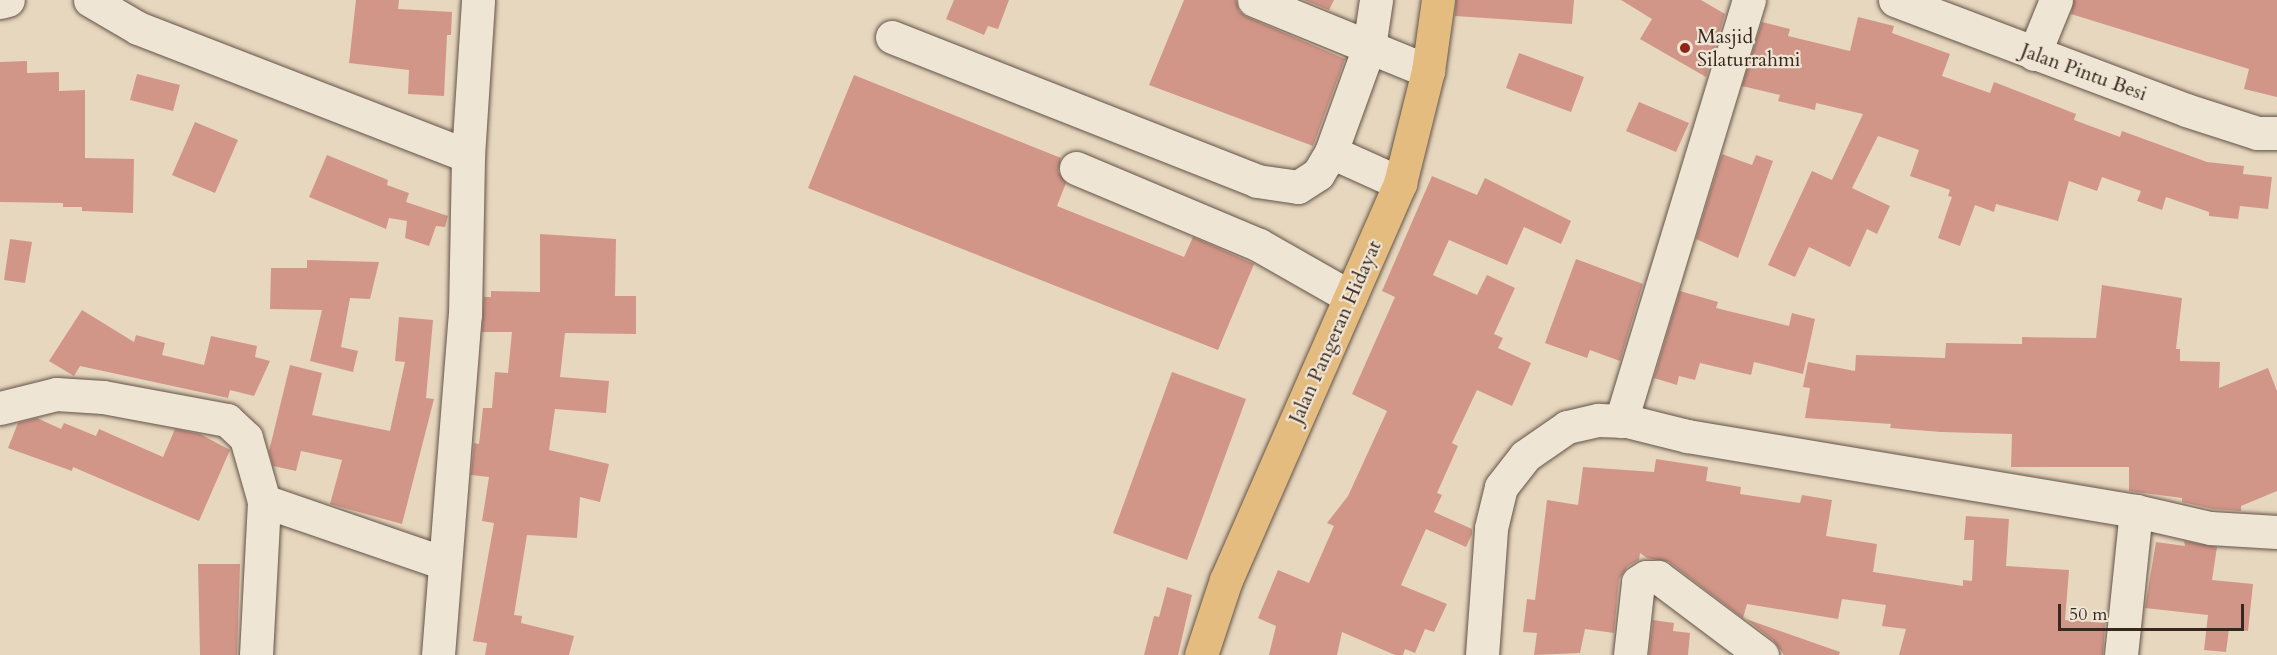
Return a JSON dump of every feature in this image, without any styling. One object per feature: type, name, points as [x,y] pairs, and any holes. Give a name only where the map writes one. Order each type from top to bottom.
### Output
[{"type":"highway","name":"Jalan Pangeran Hidayat","points":[[1201,655],[1226,580],[1400,183],[1428,71],[1438,0]]},
{"type":"street","points":[[0,2],[8,0]]},
{"type":"street","points":[[90,0],[136,14],[468,156]]},
{"type":"street","points":[[438,655],[465,315],[468,156],[478,0]]},
{"type":"street","points":[[1254,0],[1428,71]]},
{"type":"street","points":[[892,37],[1257,181],[1298,187],[1318,174],[1331,153],[1369,46],[1376,0]]},
{"type":"street","points":[[1621,421],[1749,0]]},
{"type":"street","name":"Jalan Pintu Besi","points":[[1895,0],[2034,54],[2257,133],[2277,133]]},
{"type":"street","points":[[2034,54],[2056,0]]},
{"type":"street","points":[[1331,153],[1400,183]]},
{"type":"street","points":[[1076,168],[1260,245],[1350,297]]},
{"type":"street","points":[[0,408],[56,394],[103,397],[227,420],[246,438],[264,501],[256,655]]},
{"type":"street","points":[[1482,655],[1491,528],[1501,487],[1525,456],[1567,427],[1621,421],[1687,436],[2136,511],[2210,528],[2277,532]]},
{"type":"street","points":[[264,501],[444,563]]},
{"type":"street","points":[[2121,655],[2136,511]]},
{"type":"street","points":[[1630,655],[1638,582],[1646,577],[1658,577],[1762,655]]},
{"type":"building","points":[[356,0],[399,0],[398,9],[452,12],[451,35],[447,35],[444,96],[408,94],[409,70],[349,63]]},
{"type":"building","points":[[954,0],[1009,0],[998,29],[988,26],[984,35],[946,19]]},
{"type":"building","points":[[1184,0],[1236,0],[1239,11],[1247,17],[1345,59],[1313,146],[1149,85]]},
{"type":"building","points":[[1304,0],[1334,0],[1329,10]]},
{"type":"building","points":[[1456,0],[1574,0],[1572,24],[1455,16]]},
{"type":"building","name":"Masjid Silaturrahmi","points":[[1621,0],[1701,0],[1725,14],[1706,77],[1640,39],[1652,19]]},
{"type":"building","points":[[2074,0],[2277,0],[2277,97],[2244,89],[2249,69],[2071,14]]},
{"type":"building","points":[[1858,17],[1894,26],[1892,33],[1950,54],[1942,76],[1990,93],[1994,82],[2076,114],[2074,120],[2120,137],[2122,131],[2207,162],[2244,166],[2243,174],[2272,177],[2268,209],[2240,206],[2238,219],[2209,216],[2209,212],[2166,197],[2162,210],[2137,201],[2141,191],[2102,177],[2097,191],[2069,181],[2058,221],[1996,204],[1994,212],[1975,205],[1960,246],[1938,238],[1952,197],[1948,196],[1950,190],[1910,176],[1919,150],[1878,136],[1852,188],[1890,206],[1877,234],[1867,229],[1850,267],[1809,247],[1795,277],[1768,265],[1812,171],[1832,180],[1863,114],[1816,103],[1815,110],[1778,101],[1780,95],[1742,86],[1762,22],[1790,29],[1788,36],[1850,51]]},
{"type":"building","points":[[1519,53],[1584,77],[1571,112],[1506,88]]},
{"type":"building","points":[[27,61],[27,73],[59,72],[59,91],[85,90],[85,158],[134,159],[133,213],[82,211],[82,207],[63,207],[63,203],[0,202],[0,62]]},
{"type":"building","points":[[137,74],[180,85],[173,111],[130,100]]},
{"type":"building","points":[[854,75],[1061,158],[1058,171],[1066,183],[1057,206],[1184,257],[1193,237],[1254,264],[1218,350],[808,188]]},
{"type":"building","points":[[1639,102],[1689,123],[1676,152],[1626,131]]},
{"type":"building","points":[[195,122],[238,140],[215,193],[172,175]]},
{"type":"building","points":[[1722,154],[1752,165],[1756,155],[1773,161],[1738,258],[1696,239]]},
{"type":"building","points":[[327,155],[388,180],[387,185],[409,193],[406,202],[448,216],[445,227],[436,226],[429,246],[405,238],[407,221],[389,218],[386,229],[309,197]]},
{"type":"building","points":[[1432,176],[1477,195],[1485,178],[1571,221],[1561,244],[1524,227],[1507,265],[1449,240],[1433,275],[1477,295],[1487,275],[1515,288],[1494,334],[1503,338],[1498,348],[1531,363],[1512,406],[1477,390],[1452,443],[1458,446],[1437,493],[1442,495],[1434,512],[1472,529],[1472,534],[1466,547],[1426,529],[1401,585],[1447,604],[1434,632],[1425,629],[1415,653],[1405,649],[1403,655],[1395,655],[1342,632],[1337,655],[1269,655],[1276,626],[1258,618],[1278,570],[1309,583],[1334,526],[1327,523],[1348,496],[1387,411],[1352,394],[1395,297],[1382,291]]},
{"type":"building","points":[[540,234],[616,239],[615,296],[636,296],[636,334],[565,333],[560,377],[609,381],[606,413],[555,409],[549,450],[609,464],[600,502],[580,497],[577,538],[527,535],[514,615],[522,616],[521,623],[574,636],[569,655],[485,655],[487,643],[473,641],[494,523],[482,521],[489,477],[471,475],[474,443],[479,444],[483,408],[492,408],[495,372],[508,373],[512,332],[482,332],[484,297],[491,297],[491,291],[540,292]]},
{"type":"building","points":[[10,239],[32,242],[25,283],[4,280]]},
{"type":"building","points":[[1576,259],[1643,284],[1620,361],[1590,350],[1587,358],[1545,343]]},
{"type":"building","points":[[307,260],[379,262],[370,299],[350,298],[341,347],[358,351],[353,372],[310,361],[322,310],[270,309],[271,268],[307,268]]},
{"type":"building","points":[[2102,285],[2182,298],[2176,349],[2180,349],[2180,361],[2220,362],[2219,388],[2268,368],[2277,391],[2277,491],[2241,506],[2241,511],[2213,509],[2182,502],[2182,498],[2129,491],[2129,467],[2011,467],[2012,434],[1941,432],[1890,428],[1891,424],[1805,418],[1810,388],[1803,387],[1808,362],[1855,371],[1856,355],[1945,358],[1946,343],[2022,344],[2022,337],[2096,338]]},
{"type":"building","points":[[1680,291],[1718,302],[1716,308],[1789,326],[1792,313],[1815,319],[1803,374],[1754,362],[1751,375],[1700,363],[1695,380],[1679,376],[1677,385],[1654,378]]},
{"type":"building","points":[[82,310],[134,342],[136,335],[165,343],[162,355],[204,365],[211,336],[257,346],[255,357],[270,361],[254,396],[230,390],[228,398],[80,366],[74,376],[49,361]]},
{"type":"building","points":[[399,317],[433,320],[426,398],[434,399],[402,524],[330,504],[342,460],[301,451],[296,471],[273,466],[269,451],[290,365],[322,373],[312,415],[390,431],[405,362],[395,361]]},
{"type":"building","points":[[1172,372],[1246,399],[1187,560],[1113,533]]},
{"type":"building","points":[[37,418],[61,429],[64,423],[96,436],[99,429],[163,457],[175,429],[200,434],[230,450],[199,521],[73,467],[72,471],[8,448],[18,423]]},
{"type":"building","points":[[1656,459],[1708,467],[1706,481],[1741,487],[1740,494],[1800,503],[1802,495],[1832,500],[1826,536],[1877,544],[1873,572],[1963,586],[1963,580],[1972,581],[1974,540],[1964,540],[1966,516],[2009,519],[2006,566],[2069,570],[2065,620],[2105,623],[2103,655],[1899,655],[1906,629],[1882,626],[1886,605],[1842,599],[1838,619],[1747,604],[1743,618],[1669,562],[1647,558],[1640,553],[1639,560],[1628,566],[1619,579],[1614,633],[1585,629],[1580,653],[1534,655],[1537,633],[1523,632],[1527,599],[1535,600],[1547,500],[1578,505],[1583,467],[1654,472]]},
{"type":"building","points":[[2184,541],[2217,547],[2212,580],[2253,584],[2248,631],[2229,629],[2226,652],[2204,650],[2208,615],[2145,608],[2156,542],[2185,546]]},
{"type":"building","points":[[198,564],[240,564],[237,655],[200,655]]},
{"type":"building","points":[[1167,587],[1192,595],[1178,655],[1144,655],[1154,616],[1159,617]]},
{"type":"building","points":[[1746,619],[1840,652],[1839,655],[1784,655],[1773,640]]},
{"type":"building","points":[[1653,620],[1674,623],[1673,631],[1690,633],[1688,655],[1649,655]]},
{"type":"place","name":"Masjid Silaturrahmi","points":[[1685,48]]}]
